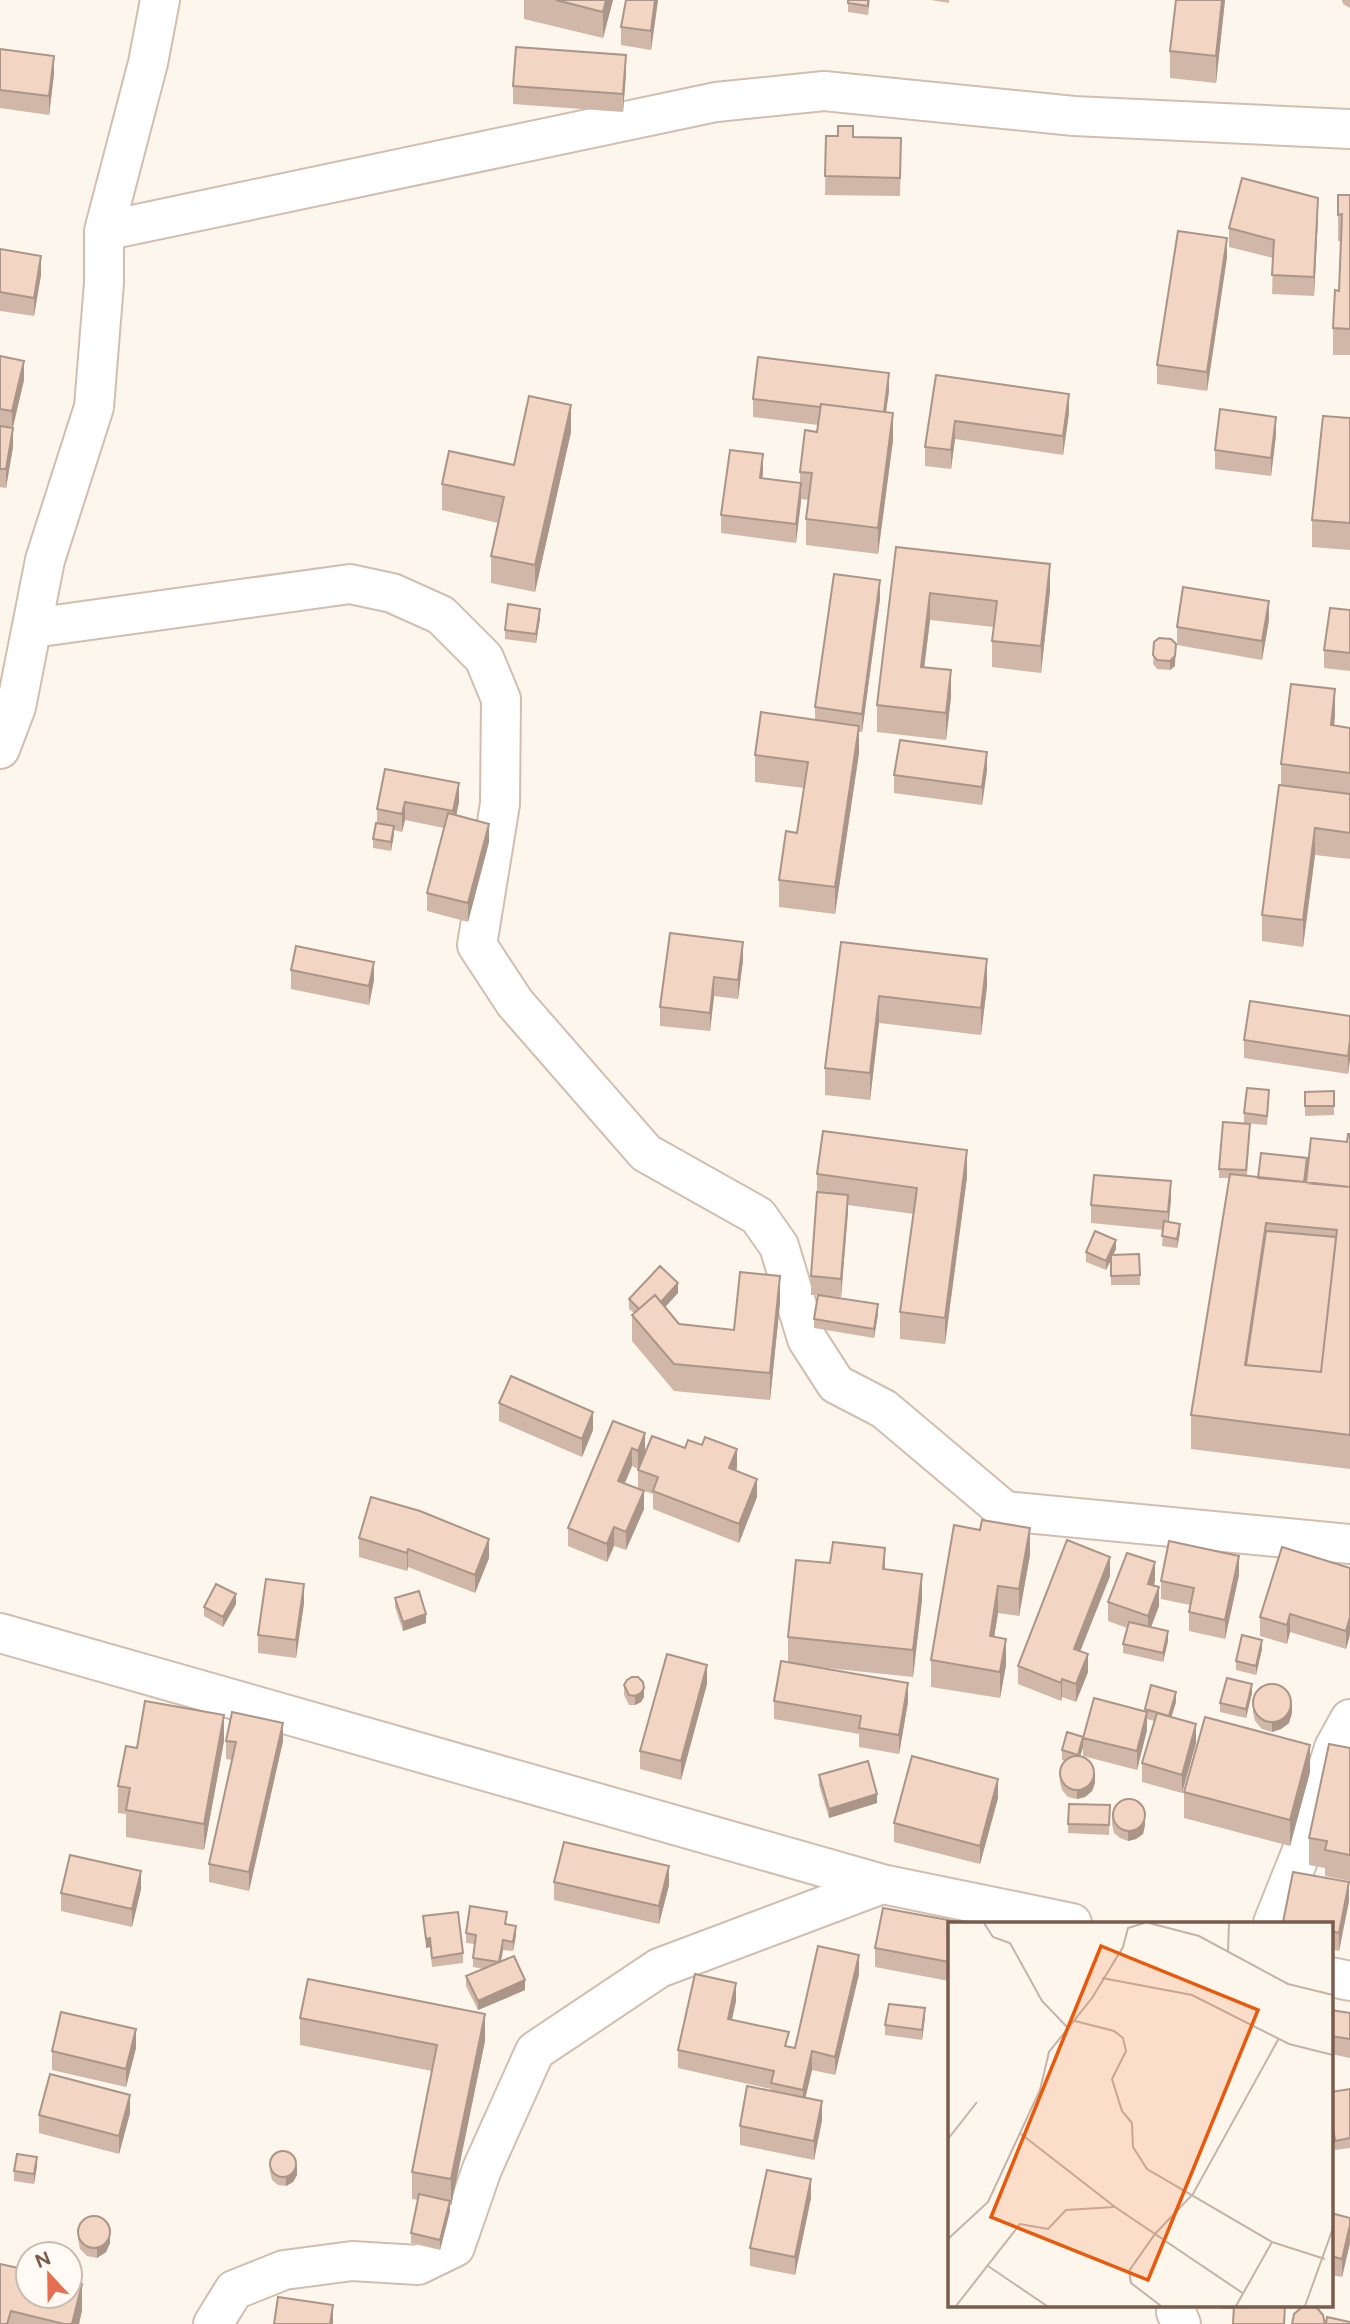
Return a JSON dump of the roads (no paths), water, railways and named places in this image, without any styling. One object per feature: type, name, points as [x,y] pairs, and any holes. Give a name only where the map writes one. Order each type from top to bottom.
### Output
[{"type":"street","points":[[0,749],[8,704],[33,628],[45,560],[94,407],[104,283],[104,231],[148,63],[160,0]]},
{"type":"street","points":[[104,231],[716,102],[824,91],[1074,116],[1350,129]]},
{"type":"street","points":[[33,628],[350,584],[392,593],[441,615],[484,658],[501,699],[500,804],[477,945],[515,1003],[646,1153],[758,1216],[779,1246],[807,1339],[836,1384],[884,1409],[1005,1511],[1350,1544]]},
{"type":"street","points":[[0,1633],[882,1884],[1067,1922]]},
{"type":"street","points":[[1273,1922],[1301,1853],[1334,1748],[1350,1719]]},
{"type":"street","points":[[213,2324],[234,2290],[284,2270],[352,2261],[418,2265],[455,2247],[482,2168],[535,2051],[659,1968],[882,1884]]},
{"type":"street","points":[[1332,1977],[1350,1981]]},
{"type":"street","points":[[1177,2306],[1176,2312],[1181,2324]]}]
